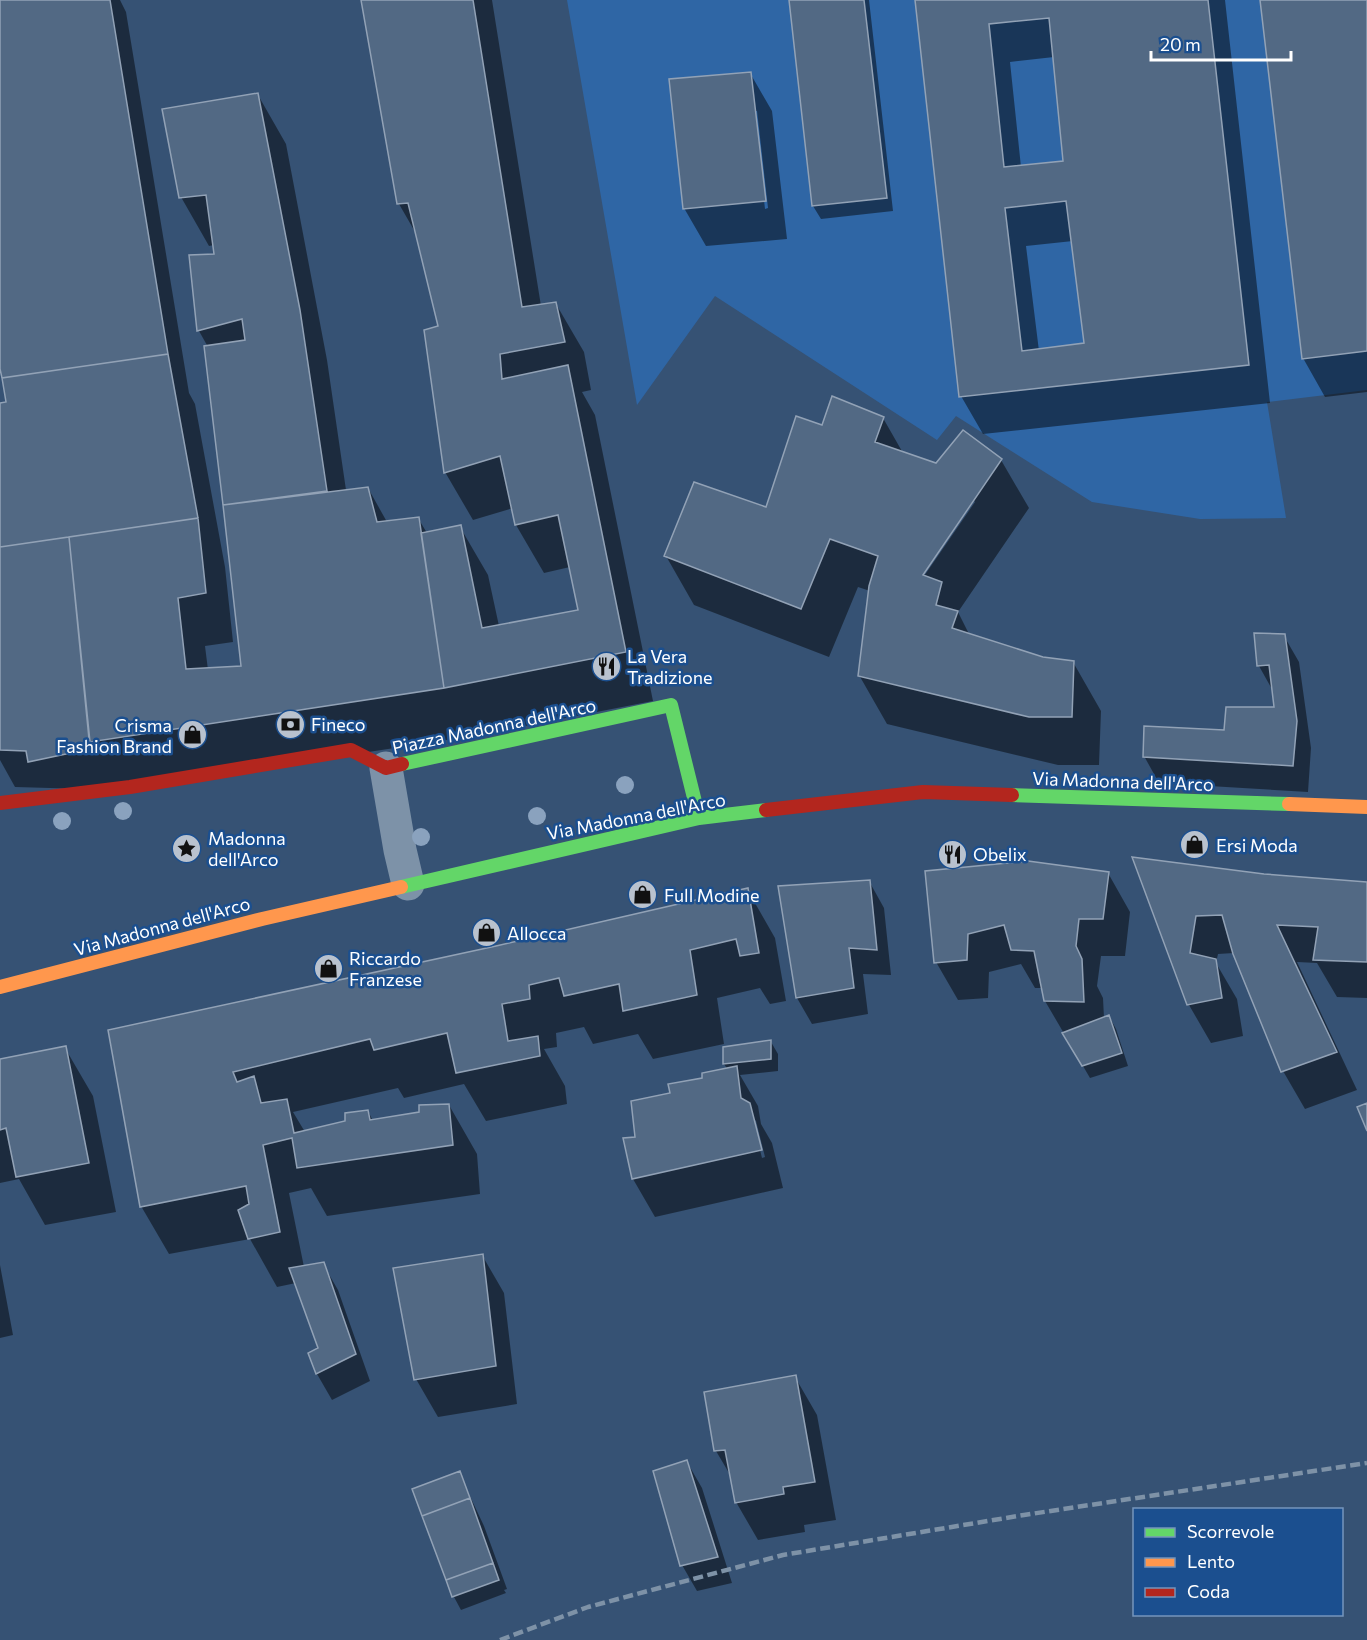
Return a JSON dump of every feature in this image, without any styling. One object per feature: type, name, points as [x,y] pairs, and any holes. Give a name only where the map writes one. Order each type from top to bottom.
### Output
[{"type":"main road","name":"Piazza Madonna dell'Arco","points":[[0,803],[130,787],[351,750],[386,768],[671,705],[699,818]]},
{"type":"main road","name":"Via Madonna dell'Arco","points":[[0,987],[262,919],[699,818],[923,792],[1367,807]]},
{"type":"street","points":[[386,768],[408,884]]},
{"type":"shaded area","points":[[567,0],[1367,0],[1367,390],[1267,402],[1286,518],[1200,519],[1092,502],[956,416],[937,440],[715,296],[637,405]]},
{"type":"building","points":[[0,0],[110,0],[168,354],[2,378],[0,369]]},
{"type":"building","points":[[361,0],[473,0],[522,307],[556,302],[565,342],[500,354],[502,379],[568,365],[626,652],[444,688],[421,533],[461,525],[482,628],[578,610],[558,515],[515,525],[500,456],[444,473],[424,330],[438,326],[408,203],[397,204]]},
{"type":"building","points":[[789,0],[864,0],[887,198],[812,206]]},
{"type":"building","points":[[915,0],[1208,0],[1249,365],[959,397]],"holes":[[[1049,18],[1063,161],[1004,167],[989,24]],[[1066,201],[1084,343],[1022,351],[1005,208]]]},
{"type":"building","points":[[1260,0],[1367,0],[1367,351],[1302,359]]},
{"type":"building","points":[[751,72],[766,201],[683,209],[669,79]]},
{"type":"building","points":[[258,93],[300,310],[327,491],[223,505],[204,346],[245,340],[242,319],[197,331],[189,255],[214,254],[206,195],[179,198],[162,109]]},
{"type":"building","points":[[168,354],[198,518],[0,547],[0,403],[6,402],[2,378]]},
{"type":"building","points":[[832,396],[884,417],[875,442],[936,463],[963,430],[1002,459],[923,575],[942,582],[936,605],[958,611],[952,628],[1043,657],[1074,661],[1072,717],[1029,717],[858,676],[869,586],[878,556],[830,539],[801,609],[664,556],[694,482],[766,507],[796,416],[822,425]]},
{"type":"building","points":[[368,487],[377,522],[419,517],[444,688],[90,742],[69,537],[198,518],[206,593],[178,598],[186,669],[241,666],[223,505]]},
{"type":"building","points":[[69,537],[90,749],[28,762],[26,751],[0,750],[0,547]]},
{"type":"building","points":[[1254,633],[1285,634],[1297,721],[1293,766],[1143,757],[1144,726],[1224,730],[1226,707],[1274,707],[1269,665],[1257,666]]},
{"type":"building","points":[[1132,857],[1264,874],[1367,882],[1367,962],[1313,960],[1318,927],[1277,925],[1337,1052],[1281,1072],[1233,954],[1222,915],[1196,916],[1190,953],[1216,959],[1222,998],[1187,1005]]},
{"type":"building","points":[[1028,861],[1109,872],[1103,919],[1079,919],[1076,946],[1082,959],[1084,1002],[1044,1001],[1034,951],[1011,950],[1004,925],[968,934],[967,960],[934,963],[925,871]]},
{"type":"building","points":[[870,880],[877,950],[849,948],[854,988],[796,998],[778,886]]},
{"type":"building","points":[[748,888],[759,953],[740,956],[736,939],[690,950],[697,995],[623,1011],[619,984],[564,996],[559,978],[529,985],[530,999],[502,1004],[508,1041],[538,1036],[540,1056],[456,1073],[447,1033],[374,1050],[370,1039],[233,1072],[237,1082],[254,1076],[261,1103],[287,1099],[294,1133],[345,1121],[345,1113],[368,1110],[370,1120],[419,1112],[419,1105],[449,1104],[453,1145],[297,1168],[292,1138],[263,1145],[280,1232],[248,1239],[238,1210],[249,1204],[246,1186],[140,1207],[108,1030],[496,946]]},
{"type":"building","points":[[1109,1015],[1122,1053],[1082,1066],[1062,1033]]},
{"type":"building","points":[[771,1040],[771,1059],[723,1064],[723,1047]]},
{"type":"building","points":[[66,1046],[89,1163],[16,1177],[6,1128],[0,1130],[0,1059]]},
{"type":"building","points":[[737,1066],[741,1098],[750,1103],[762,1150],[632,1179],[623,1138],[635,1137],[631,1101],[670,1093],[668,1084],[702,1078],[702,1073]]},
{"type":"building","points":[[1367,1103],[1367,1131],[1357,1107]]},
{"type":"building","points":[[483,1254],[496,1366],[414,1380],[393,1268]]},
{"type":"building","points":[[324,1262],[356,1354],[316,1374],[308,1353],[318,1348],[289,1268]]},
{"type":"building","points":[[796,1375],[815,1482],[783,1487],[784,1494],[735,1503],[725,1450],[714,1451],[704,1392]]},
{"type":"building","points":[[687,1460],[718,1557],[680,1566],[653,1471]]},
{"type":"building","points":[[460,1471],[470,1498],[422,1516],[412,1489]]},
{"type":"building","points":[[470,1498],[493,1563],[446,1580],[422,1516]]},
{"type":"building","points":[[493,1563],[499,1580],[452,1597],[446,1580]]},
{"type":"railway","points":[[500,1640],[588,1607],[783,1555],[1024,1515],[1367,1463]]},
{"type":"traffic: fast","points":[[402,764],[671,705],[699,818]]},
{"type":"traffic: fast","points":[[1012,795],[1289,804]]},
{"type":"traffic: fast","points":[[401,887],[699,818],[766,810]]},
{"type":"traffic: slow","points":[[1289,804],[1367,807]]},
{"type":"traffic: slow","points":[[0,987],[262,919],[401,887]]},
{"type":"traffic: jam","points":[[0,803],[130,787],[351,750],[386,768],[402,764]]},
{"type":"traffic: jam","points":[[766,810],[923,792],[1012,795]]},
{"type":"place","name":"La Vera Tradizione","points":[[606,666]]},
{"type":"place","name":"Fineco","points":[[290,724]]},
{"type":"place","name":"Crisma Fashion Brand","points":[[193,735]]},
{"type":"place","name":"Ersi Moda","points":[[1195,845]]},
{"type":"place","name":"Madonna dell'Arco","points":[[187,848]]},
{"type":"place","name":"Obelix","points":[[952,854]]},
{"type":"place","name":"Full Modine","points":[[643,895]]},
{"type":"place","name":"Allocca","points":[[486,933]]},
{"type":"place","name":"Riccardo Franzese","points":[[328,968]]}]
